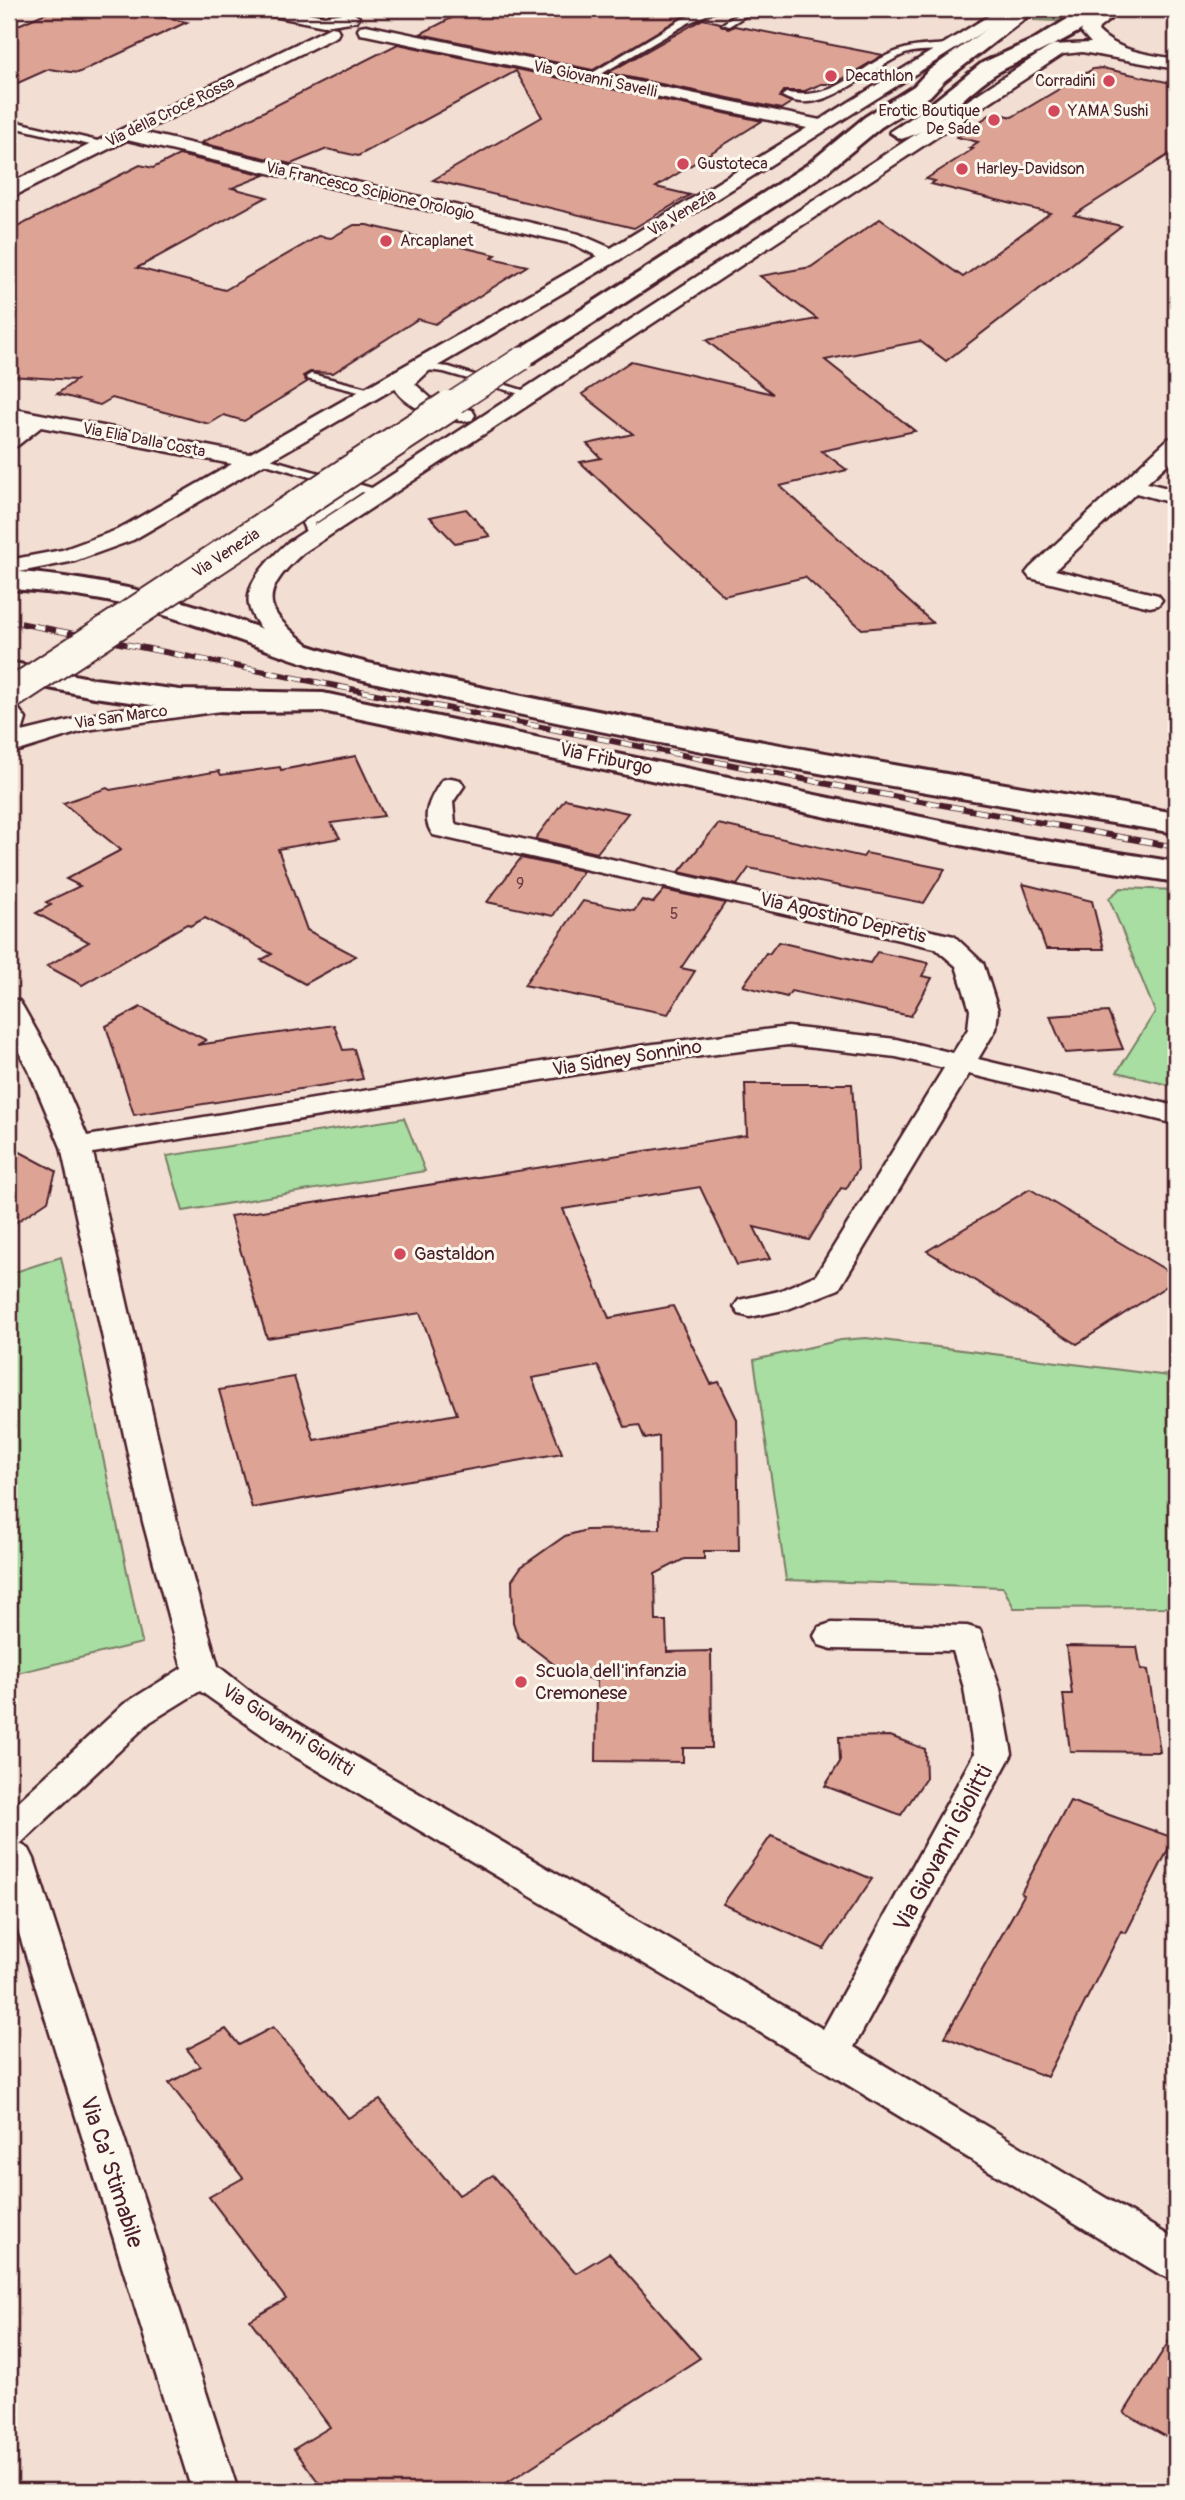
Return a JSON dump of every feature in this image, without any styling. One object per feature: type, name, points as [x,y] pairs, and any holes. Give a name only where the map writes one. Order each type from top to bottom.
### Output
[{"type":"main road","name":"Via Venezia","points":[[16,681],[815,170],[1010,15],[1027,9]]},
{"type":"main road","name":"Via Venezia","points":[[815,170],[909,128],[949,103],[990,68],[1040,44],[1066,38],[1098,9]]},
{"type":"main road","points":[[1010,15],[1029,29],[1066,38]]},
{"type":"main road","name":"Via Friburgo","points":[[9,580],[81,588],[134,598],[218,623],[306,655],[425,685],[930,781],[1176,823]]},
{"type":"main road","name":"Via Friburgo","points":[[16,681],[236,703],[323,702],[570,751],[1008,845],[1176,872]]},
{"type":"street","points":[[264,9],[328,27]]},
{"type":"street","points":[[1115,9],[1092,25],[1089,32],[1102,45],[1123,52]]},
{"type":"street","name":"Via Venezia","points":[[9,567],[67,556],[125,536],[371,392],[422,368],[824,127],[945,47],[1010,15]]},
{"type":"street","name":"Via della Croce Rossa","points":[[9,191],[125,134],[328,27],[365,20]]},
{"type":"street","name":"Via Giovanni Savelli","points":[[365,20],[588,78],[824,127]]},
{"type":"street","points":[[1066,38],[1176,64]]},
{"type":"street","name":"Via Venezia","points":[[306,655],[273,631],[258,596],[260,585],[270,568],[370,490],[530,394],[1059,49],[1066,38]]},
{"type":"street","name":"Via Venezia","points":[[876,169],[879,158],[909,128]]},
{"type":"street","name":"Via Francesco Scipione Orologio","points":[[125,134],[579,240],[612,256]]},
{"type":"street","points":[[422,368],[404,383],[404,387],[427,406],[464,415],[493,417]]},
{"type":"street","name":"Via Elia Dalla Costa","points":[[9,414],[253,460]]},
{"type":"street","points":[[9,441],[37,419]]},
{"type":"street","points":[[1150,600],[1038,573],[1176,444]]},
{"type":"street","points":[[1130,485],[1176,497]]},
{"type":"street","name":"Via San Marco","points":[[9,746],[45,731],[99,719],[236,703]]},
{"type":"street","points":[[9,713],[13,719],[9,734]]},
{"type":"street","name":"Via Agostino Depretis","points":[[452,786],[440,802],[442,829],[944,942],[969,963],[984,1010],[982,1029],[828,1282],[788,1299],[750,1307]]},
{"type":"street","name":"Via Giovanni Giolitti","points":[[9,1007],[44,1071],[76,1147],[160,1522],[202,1673],[244,1706],[297,1740],[830,2053],[1176,2262]]},
{"type":"street","name":"Via Sidney Sonnino","points":[[76,1147],[745,1040],[799,1037],[896,1048],[1176,1115]]},
{"type":"street","name":"Via Giovanni Giolitti","points":[[830,2053],[993,1755],[982,1688],[967,1639],[832,1636]]},
{"type":"street","points":[[9,1833],[137,1713],[202,1673]]},
{"type":"street","name":"Via Ca' Stimabile","points":[[9,1855],[15,1859],[215,2491]]},
{"type":"lane","points":[[588,78],[685,21],[716,9]]},
{"type":"lane","points":[[726,24],[752,9]]},
{"type":"lane","points":[[786,96],[829,95],[842,90],[904,50],[945,47]]},
{"type":"lane","points":[[9,123],[103,145]]},
{"type":"lane","points":[[422,368],[445,369],[530,394]]},
{"type":"lane","points":[[312,377],[371,392]]},
{"type":"lane","points":[[253,460],[370,490]]},
{"type":"green space","points":[[1043,9],[1084,9],[1058,21],[1034,20],[1034,16]]},
{"type":"green space","points":[[1121,888],[1176,890],[1176,1087],[1117,1072],[1155,1012],[1109,898]]},
{"type":"green space","points":[[404,1118],[425,1171],[183,1211],[167,1156]]},
{"type":"green space","points":[[61,1257],[142,1643],[9,1675],[9,1274]]},
{"type":"green space","points":[[866,1338],[1176,1377],[1176,1607],[1014,1608],[1003,1587],[786,1580],[754,1360],[841,1340]]},
{"type":"building","points":[[55,9],[125,9],[187,22],[78,73],[49,69],[9,87],[9,29]]},
{"type":"building","points":[[469,9],[649,9],[684,16],[593,70],[420,34]]},
{"type":"building","points":[[703,19],[720,23],[728,29],[735,26],[883,55],[834,84],[821,84],[805,91],[784,91],[780,97],[792,102],[781,109],[608,73]]},
{"type":"building","points":[[398,44],[762,121],[656,187],[690,195],[634,228],[433,180],[542,117],[516,71],[358,156],[327,149],[291,164],[201,143]]},
{"type":"building","points":[[1102,68],[1176,84],[1176,150],[1074,215],[1121,226],[946,361],[920,341],[825,360],[915,431],[822,451],[847,470],[780,486],[933,623],[862,629],[805,577],[724,596],[580,462],[601,458],[587,444],[633,434],[582,394],[631,361],[773,394],[706,340],[817,319],[760,276],[811,267],[880,219],[963,277],[1050,213],[931,184],[935,181],[926,179],[973,149],[969,148],[978,142],[957,137],[994,112],[1012,117],[1093,69]]},
{"type":"building","points":[[179,155],[265,175],[232,188],[267,197],[137,268],[225,290],[319,236],[331,238],[354,225],[367,225],[496,255],[492,258],[527,266],[435,324],[418,319],[333,373],[310,372],[303,376],[307,382],[244,421],[224,415],[209,424],[112,398],[100,405],[57,394],[76,380],[9,376],[9,231],[140,165],[153,168]]},
{"type":"building","points":[[466,509],[490,536],[455,543],[430,517]]},
{"type":"building","points":[[356,756],[384,816],[331,823],[340,838],[278,849],[307,930],[356,956],[305,984],[261,960],[272,954],[205,918],[190,926],[187,924],[82,985],[47,966],[89,942],[36,913],[51,905],[46,902],[80,886],[66,879],[121,850],[63,803],[107,788],[110,790],[219,771],[221,775],[280,767],[281,770]]},
{"type":"building","points":[[565,799],[628,813],[597,853],[535,839]]},
{"type":"building","points":[[718,824],[863,857],[866,853],[945,869],[924,903],[749,868],[737,885],[679,872]]},
{"type":"building","points":[[521,858],[583,871],[553,916],[487,902]]},
{"type":"building","points":[[1023,884],[1092,901],[1104,949],[1046,949]]},
{"type":"building","points":[[664,890],[725,903],[681,968],[695,971],[668,1014],[524,985],[583,901],[634,911],[642,900],[653,903]]},
{"type":"building","points":[[778,942],[870,963],[877,952],[929,963],[922,976],[932,978],[911,1016],[791,991],[787,997],[743,986],[766,953],[769,954]]},
{"type":"building","points":[[141,1007],[206,1040],[197,1045],[334,1025],[343,1050],[354,1049],[363,1079],[134,1115],[106,1026]]},
{"type":"building","points":[[1108,1012],[1123,1049],[1065,1053],[1050,1016]]},
{"type":"building","points":[[745,1084],[852,1084],[858,1169],[846,1189],[841,1188],[809,1240],[754,1227],[770,1259],[737,1265],[700,1187],[563,1209],[609,1318],[673,1306],[711,1384],[719,1382],[737,1419],[739,1551],[704,1551],[704,1559],[684,1559],[655,1574],[656,1621],[666,1621],[667,1652],[711,1651],[712,1748],[683,1748],[683,1762],[596,1761],[597,1681],[560,1669],[518,1637],[513,1622],[512,1580],[521,1567],[565,1536],[586,1530],[660,1529],[659,1436],[645,1439],[639,1425],[625,1427],[598,1366],[532,1378],[562,1453],[252,1508],[219,1390],[294,1377],[314,1440],[457,1414],[420,1313],[267,1338],[230,1216],[747,1135]]},
{"type":"building","points":[[9,1146],[56,1171],[48,1201],[9,1227]]},
{"type":"building","points":[[1030,1189],[1176,1276],[1176,1280],[1077,1344],[927,1251]]},
{"type":"building","points":[[1066,1646],[1137,1647],[1141,1669],[1148,1670],[1160,1752],[1070,1751],[1063,1694],[1072,1694]]},
{"type":"building","points":[[890,1736],[925,1749],[926,1778],[901,1815],[825,1786],[840,1762],[839,1737]]},
{"type":"building","points":[[1070,1801],[1174,1838],[1126,1933],[1121,1931],[1047,2077],[945,2037],[1024,1895],[1021,1893]]},
{"type":"building","points":[[771,1836],[872,1879],[824,1949],[723,1904]]},
{"type":"building","points":[[273,2027],[348,2118],[380,2100],[459,2195],[493,2175],[576,2273],[609,2253],[700,2358],[494,2491],[325,2491],[294,2449],[330,2427],[250,2320],[286,2299],[209,2197],[243,2178],[169,2083],[200,2066],[187,2049],[226,2029],[239,2045]]},
{"type":"building","points":[[1176,2330],[1176,2442],[1124,2413]]},
{"type":"railway","points":[[9,621],[848,788],[1176,847]]},
{"type":"place","name":"Decathlon","points":[[831,76]]},
{"type":"place","name":"Corradini","points":[[1109,81]]},
{"type":"place","name":"YAMA Sushi","points":[[1054,111]]},
{"type":"place","name":"Erotic Boutique De Sade","points":[[994,120]]},
{"type":"place","name":"Gustoteca","points":[[683,164]]},
{"type":"place","name":"Harley-Davidson","points":[[962,169]]},
{"type":"place","name":"Arcaplanet","points":[[386,241]]},
{"type":"place","name":"Gastaldon","points":[[400,1254]]},
{"type":"place","name":"Scuola dell'infanzia Cremonese","points":[[521,1682]]}]
